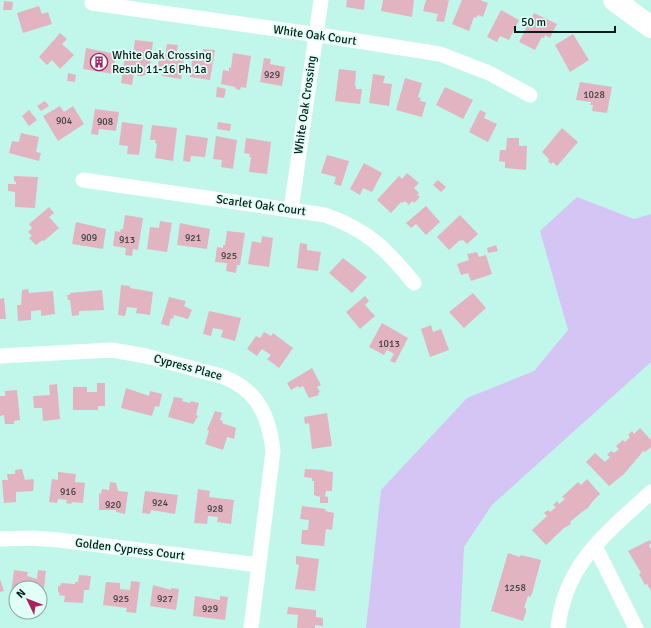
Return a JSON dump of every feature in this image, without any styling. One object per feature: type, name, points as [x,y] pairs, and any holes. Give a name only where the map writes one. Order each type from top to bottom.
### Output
[{"type":"street","name":"White Oak Crossing","points":[[291,210],[321,0]]},
{"type":"street","points":[[614,0],[651,27]]},
{"type":"street","name":"White Oak Court","points":[[92,3],[440,54],[489,73],[530,95]]},
{"type":"street","name":"Scarlet Oak Court","points":[[83,180],[325,215],[354,226],[387,250],[414,283]]},
{"type":"street","name":"Cypress Place","points":[[0,356],[102,349],[126,352],[221,376],[234,381],[251,395],[266,417],[270,429],[273,451],[251,628]]},
{"type":"street","points":[[558,628],[564,597],[580,562],[651,492]]},
{"type":"street","name":"Golden Cypress Court","points":[[0,538],[59,540],[259,565]]},
{"type":"street","points":[[595,546],[636,628]]},
{"type":"shaded area","points":[[577,197],[634,219],[651,214],[651,362],[492,505],[464,547],[460,628],[366,628],[381,490],[467,398],[534,371],[568,330],[540,231]]},
{"type":"building","points":[[347,0],[365,0],[364,10],[346,7]]},
{"type":"building","points":[[383,0],[414,0],[412,17],[381,11]]},
{"type":"building","points":[[426,0],[449,0],[444,22],[436,21],[438,14],[423,11]]},
{"type":"building","points":[[462,0],[480,0],[488,3],[483,17],[478,15],[476,18],[474,17],[469,31],[452,24]]},
{"type":"building","points":[[4,1],[13,2],[12,10],[3,10]]},
{"type":"building","points":[[39,6],[42,14],[48,12],[52,24],[23,33],[17,13]]},
{"type":"building","points":[[501,10],[519,20],[509,40],[500,36],[497,42],[487,37]]},
{"type":"building","points":[[534,13],[557,24],[550,38],[545,35],[544,38],[542,37],[535,50],[519,42]]},
{"type":"building","points":[[60,33],[67,39],[62,44],[74,55],[60,69],[52,60],[47,65],[39,57]]},
{"type":"building","points":[[573,34],[589,60],[570,72],[555,45]]},
{"type":"building","points":[[135,40],[153,42],[149,74],[138,76],[136,72],[134,72],[132,85],[121,83],[125,56],[131,57],[131,54],[133,54]]},
{"type":"building","points":[[167,44],[178,45],[177,51],[185,52],[181,79],[162,76],[163,67],[158,66],[159,54],[165,55]]},
{"type":"building","name":"White Oak Crossing Resub 11-16 Ph 1a","points":[[86,48],[116,54],[113,74],[83,69]]},
{"type":"building","points":[[203,49],[215,50],[210,80],[190,77],[193,54],[202,55]]},
{"type":"building","points":[[233,53],[251,56],[246,88],[241,87],[240,90],[236,89],[235,87],[221,84],[223,70],[229,71],[229,67],[231,68]]},
{"type":"building","points":[[264,58],[271,59],[270,64],[285,67],[282,86],[260,82]]},
{"type":"building","points":[[339,69],[356,71],[356,89],[362,89],[360,104],[335,101]]},
{"type":"building","points":[[68,73],[76,75],[75,82],[67,81]]},
{"type":"building","points":[[373,74],[385,76],[383,83],[392,84],[389,106],[369,103]]},
{"type":"building","points":[[405,78],[422,83],[418,97],[421,98],[420,101],[426,102],[422,117],[396,110]]},
{"type":"building","points":[[580,82],[612,87],[607,113],[592,111],[593,105],[590,105],[591,102],[576,100]]},
{"type":"building","points":[[217,87],[226,89],[224,98],[216,97]]},
{"type":"building","points":[[445,87],[473,100],[463,119],[436,105]]},
{"type":"building","points":[[45,101],[49,106],[41,111],[37,106]]},
{"type":"building","points":[[60,106],[64,112],[73,106],[84,124],[58,141],[43,116]]},
{"type":"building","points":[[95,109],[119,112],[116,131],[99,129],[98,135],[91,134]]},
{"type":"building","points":[[29,110],[37,120],[29,126],[22,116]]},
{"type":"building","points":[[480,110],[486,113],[484,118],[497,124],[488,142],[469,132]]},
{"type":"building","points":[[122,122],[143,125],[139,155],[127,154],[128,146],[119,145]]},
{"type":"building","points":[[218,122],[231,124],[230,131],[217,129]]},
{"type":"building","points":[[152,125],[177,128],[173,161],[155,158],[157,144],[155,143],[156,140],[150,140]]},
{"type":"building","points":[[562,128],[578,142],[557,166],[553,162],[551,164],[548,161],[549,159],[542,152]]},
{"type":"building","points":[[21,133],[39,137],[36,152],[41,153],[39,161],[9,153],[12,141],[19,142]]},
{"type":"building","points":[[186,135],[208,138],[205,157],[191,156],[190,162],[183,161]]},
{"type":"building","points":[[216,136],[237,140],[233,169],[221,167],[222,160],[213,159]]},
{"type":"building","points":[[246,138],[271,142],[267,174],[249,172],[251,157],[249,157],[250,154],[244,153]]},
{"type":"building","points":[[507,138],[519,138],[519,146],[527,146],[526,170],[505,168],[505,162],[499,161],[500,150],[506,150]]},
{"type":"building","points":[[327,155],[349,161],[341,186],[334,184],[336,177],[321,173]]},
{"type":"building","points":[[364,163],[382,173],[372,192],[363,188],[360,195],[350,189]]},
{"type":"building","points":[[407,173],[419,183],[414,188],[419,193],[417,195],[420,197],[414,203],[412,201],[409,205],[405,201],[402,203],[401,202],[391,213],[377,200],[399,176],[402,179]]},
{"type":"building","points":[[14,176],[38,177],[35,208],[15,207],[15,192],[8,191],[8,184],[16,184],[14,181]]},
{"type":"building","points":[[438,180],[446,187],[441,192],[433,185]]},
{"type":"building","points":[[426,206],[440,222],[426,235],[416,224],[411,228],[406,223]]},
{"type":"building","points":[[49,207],[54,213],[49,217],[59,228],[44,241],[43,240],[36,245],[29,238],[32,236],[28,232],[32,228],[29,224]]},
{"type":"building","points":[[125,215],[143,218],[138,250],[133,249],[132,256],[125,255],[126,248],[113,246],[115,231],[120,232],[121,229],[123,229]]},
{"type":"building","points":[[460,215],[478,234],[467,244],[463,240],[460,240],[449,250],[437,237]]},
{"type":"building","points":[[160,221],[172,223],[167,252],[147,249],[150,227],[159,228]]},
{"type":"building","points":[[76,222],[106,229],[103,249],[72,244]]},
{"type":"building","points":[[180,223],[210,229],[207,249],[177,245]]},
{"type":"building","points":[[227,231],[245,233],[240,265],[237,265],[236,273],[226,271],[227,263],[215,262],[217,247],[223,248],[223,245],[225,245]]},
{"type":"building","points":[[262,236],[273,238],[269,267],[248,264],[252,241],[261,243]]},
{"type":"building","points":[[300,243],[307,244],[307,250],[321,252],[318,271],[297,268]]},
{"type":"building","points":[[496,245],[498,251],[488,253],[487,248]]},
{"type":"building","points":[[477,252],[479,257],[486,255],[492,274],[471,281],[468,273],[461,275],[457,264],[469,260],[467,254]]},
{"type":"building","points":[[343,258],[367,277],[352,293],[329,273]]},
{"type":"building","points":[[121,285],[153,292],[150,315],[136,313],[137,308],[127,307],[125,316],[118,315]]},
{"type":"building","points":[[28,289],[29,293],[53,291],[55,314],[41,316],[41,310],[31,311],[31,320],[18,321],[17,305],[21,305],[22,290]]},
{"type":"building","points":[[102,290],[104,310],[79,311],[79,315],[72,316],[70,300],[68,300],[67,295],[70,295],[70,293]]},
{"type":"building","points":[[473,293],[486,308],[464,328],[449,312]]},
{"type":"building","points":[[365,296],[369,301],[365,305],[375,316],[360,329],[346,312]]},
{"type":"building","points":[[169,297],[186,301],[184,306],[192,310],[188,319],[174,315],[173,319],[171,318],[169,326],[161,324]]},
{"type":"building","points":[[4,298],[6,319],[0,319],[0,299]]},
{"type":"building","points":[[209,311],[241,318],[235,341],[221,337],[223,330],[213,328],[211,336],[203,334]]},
{"type":"building","points":[[382,323],[408,338],[395,363],[390,361],[394,354],[387,350],[384,355],[369,347]]},
{"type":"building","points":[[431,325],[433,332],[441,329],[449,350],[430,357],[421,329]]},
{"type":"building","points":[[264,332],[271,336],[273,333],[293,348],[279,368],[267,359],[271,355],[262,349],[257,356],[247,349],[256,336],[260,338]]},
{"type":"building","points":[[312,368],[321,385],[317,387],[320,392],[318,393],[319,395],[309,398],[303,386],[299,388],[298,386],[291,390],[287,383]]},
{"type":"building","points":[[97,383],[105,383],[105,406],[98,406],[98,410],[73,410],[73,387],[87,387],[87,392],[97,392]]},
{"type":"building","points":[[57,384],[60,419],[43,421],[42,408],[34,408],[33,396],[50,395],[49,385]]},
{"type":"building","points":[[126,388],[149,396],[150,391],[162,394],[159,407],[155,406],[152,416],[121,408]]},
{"type":"building","points":[[17,390],[20,420],[14,421],[14,424],[5,424],[4,415],[0,416],[0,396],[5,396],[5,391]]},
{"type":"building","points":[[174,397],[181,398],[183,399],[182,401],[190,403],[191,401],[199,403],[196,415],[198,416],[193,424],[168,417]]},
{"type":"building","points":[[215,411],[222,413],[220,420],[223,421],[222,423],[236,428],[234,439],[227,437],[223,450],[205,444],[209,431],[207,430]]},
{"type":"building","points":[[327,413],[332,446],[312,449],[309,423],[305,424],[304,417]]},
{"type":"building","points":[[640,428],[651,440],[651,447],[645,452],[643,451],[624,474],[609,486],[586,462],[595,453],[605,462],[610,457],[607,455],[611,451],[614,453],[619,449],[616,446],[623,440],[625,442],[630,437],[628,435],[632,431],[634,434]]},
{"type":"building","points":[[22,469],[25,480],[33,479],[34,481],[33,491],[16,492],[16,502],[4,503],[2,480],[8,480],[7,474],[15,474],[15,470]]},
{"type":"building","points":[[305,469],[333,472],[332,491],[326,491],[324,496],[328,497],[328,503],[320,503],[320,497],[314,495],[314,481],[312,481],[312,478],[304,477]]},
{"type":"building","points":[[58,472],[76,474],[75,482],[85,483],[83,503],[72,502],[71,504],[66,503],[67,500],[58,499],[57,503],[49,502],[52,479],[58,480]]},
{"type":"building","points":[[587,479],[600,494],[588,508],[570,522],[571,524],[564,528],[546,545],[532,530],[547,516],[544,513],[548,510],[550,512],[556,507],[553,505],[557,501],[559,504],[565,499],[562,497],[578,482],[581,485]]},
{"type":"building","points":[[110,482],[116,483],[118,491],[128,492],[125,514],[116,512],[116,510],[99,510],[99,493],[101,494],[102,489],[109,490]]},
{"type":"building","points":[[198,489],[210,491],[209,497],[234,500],[231,524],[217,522],[218,517],[208,516],[207,524],[194,523]]},
{"type":"building","points":[[145,491],[178,495],[175,514],[151,510],[150,514],[142,513]]},
{"type":"building","points":[[302,506],[326,509],[325,511],[334,513],[332,530],[326,529],[324,546],[301,544],[302,530],[308,530],[309,520],[300,519]]},
{"type":"building","points":[[650,540],[651,591],[647,584],[645,585],[639,574],[641,573],[628,551]]},
{"type":"building","points":[[508,553],[520,557],[521,555],[541,560],[532,594],[530,597],[528,596],[524,608],[526,608],[526,612],[523,621],[491,611]]},
{"type":"building","points":[[296,556],[319,559],[315,591],[295,589],[299,565],[296,564]]},
{"type":"building","points":[[14,570],[28,572],[27,576],[37,579],[38,570],[46,571],[45,580],[13,580]]},
{"type":"building","points":[[79,575],[91,576],[89,590],[84,590],[83,603],[64,602],[65,596],[59,595],[60,593],[58,592],[58,586],[60,586],[61,583],[75,584],[75,582],[78,582]]},
{"type":"building","points":[[0,579],[4,591],[0,592]]},
{"type":"building","points":[[131,581],[140,582],[136,613],[126,612],[127,608],[103,605],[106,582],[120,583],[120,589],[130,590]]},
{"type":"building","points":[[153,585],[171,590],[171,588],[179,589],[176,610],[150,606]]},
{"type":"building","points":[[195,596],[220,600],[220,596],[228,597],[225,620],[193,616]]},
{"type":"building","points":[[288,607],[316,610],[316,617],[323,618],[323,626],[315,625],[315,628],[297,628],[298,615],[287,614]]},
{"type":"place","name":"White Oak Crossing Resub 11-16 Ph 1a","points":[[99,62]]}]
